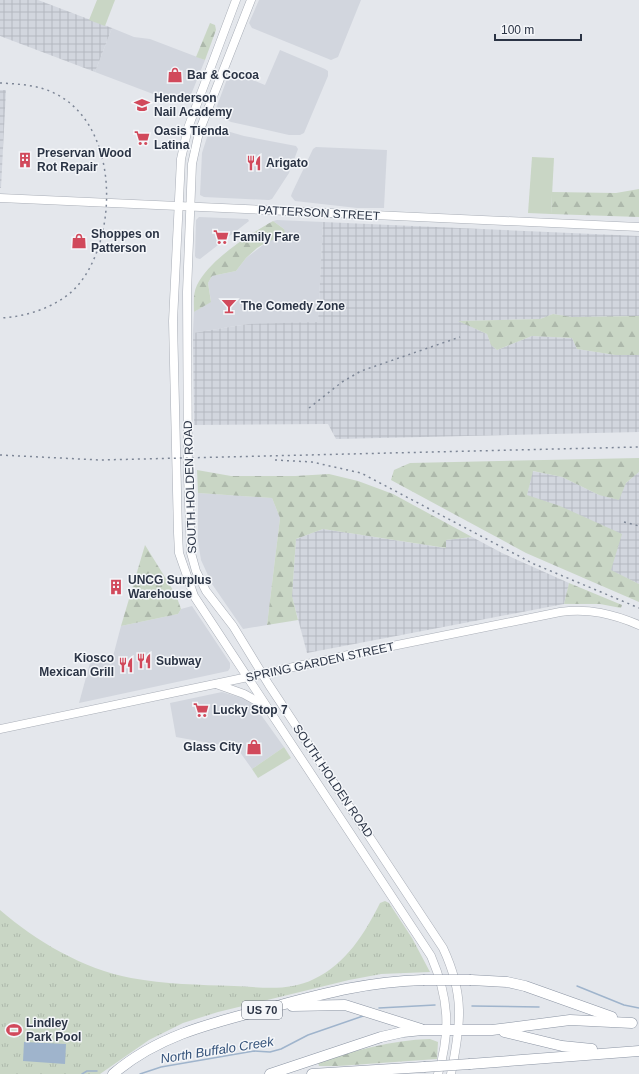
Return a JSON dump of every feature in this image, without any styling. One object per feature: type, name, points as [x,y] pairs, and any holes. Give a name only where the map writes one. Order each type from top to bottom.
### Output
[{"type":"highway","name":"US 70","points":[[113,1074],[144,1052],[182,1033],[206,1024],[354,987],[389,981],[471,980],[507,982],[525,986],[601,1014],[636,1023]]},
{"type":"highway","points":[[278,1006],[345,1005],[422,1030]]},
{"type":"highway","points":[[270,1074],[381,1037],[422,1030],[492,1030],[570,1020],[636,1023]]},
{"type":"highway","points":[[492,1030],[521,1035],[562,1046],[635,1051]]},
{"type":"highway","points":[[312,1074],[470,1064],[635,1051]]},
{"type":"main road","name":"SOUTH HOLDEN ROAD","points":[[236,0],[185,137],[181,159],[173,353],[180,553],[194,596],[431,956],[443,991],[448,1030],[445,1050],[438,1074]]},
{"type":"main road","name":"SOUTH HOLDEN ROAD","points":[[251,0],[196,141],[190,206],[187,334],[188,476],[192,553],[196,571],[206,591],[233,626],[262,674],[436,936],[450,963],[458,988],[460,1010],[459,1030],[451,1074]]},
{"type":"main road","points":[[193,114],[196,119],[196,141]]},
{"type":"main road","name":"PATTERSON STREET","points":[[0,198],[639,227]]},
{"type":"main road","name":"SPRING GARDEN STREET","points":[[0,729],[248,678],[348,655],[573,611],[607,614],[639,625]]},
{"type":"main road","points":[[215,684],[244,694],[265,705]]},
{"type":"shaded area","points":[[0,0],[38,0],[112,28],[95,72],[0,36]]},
{"type":"shaded area","points":[[259,0],[361,0],[338,57],[331,60],[252,28],[249,23]]},
{"type":"shaded area","points":[[112,28],[134,37],[150,39],[205,60],[188,102],[182,103],[161,97],[95,72]]},
{"type":"shaded area","points":[[280,50],[328,71],[328,76],[304,133],[300,135],[289,135],[231,122],[214,114],[230,71],[265,85]]},
{"type":"shaded area","points":[[0,90],[6,90],[1,188],[0,188]]},
{"type":"shaded area","points":[[213,127],[244,136],[296,146],[298,149],[289,173],[272,199],[204,197],[200,195],[202,153],[210,128]]},
{"type":"shaded area","points":[[316,147],[387,150],[384,208],[357,208],[295,201],[291,196],[292,193],[313,149]]},
{"type":"shaded area","points":[[199,217],[248,219],[249,221],[200,259],[196,258],[195,256],[196,220]]},
{"type":"shaded area","points":[[273,221],[323,222],[318,323],[248,324],[193,333],[194,312],[211,301],[208,283],[212,276],[236,271],[246,258],[267,242],[276,238],[284,229]]},
{"type":"shaded area","points":[[323,222],[639,236],[639,316],[572,317],[553,314],[540,319],[459,321],[487,334],[491,345],[497,350],[532,336],[572,338],[577,349],[615,355],[639,355],[639,432],[336,439],[328,424],[194,425],[193,333],[248,324],[318,322]]},
{"type":"shaded area","points":[[532,471],[562,477],[599,495],[626,483],[639,472],[639,584],[611,571],[527,495]]},
{"type":"shaded area","points":[[198,493],[272,498],[280,518],[267,625],[243,629],[212,584],[201,560],[198,541]]},
{"type":"shaded area","points":[[323,529],[445,548],[446,540],[472,537],[502,553],[569,583],[564,604],[307,653],[292,596],[296,539]]},
{"type":"shaded area","points":[[192,606],[230,663],[230,668],[228,671],[79,703],[91,659],[111,664],[121,626],[178,614],[181,609]]},
{"type":"shaded area","points":[[222,692],[245,699],[254,705],[284,747],[252,769],[237,748],[176,737],[170,703]]},
{"type":"green space","points":[[97,0],[115,0],[105,26],[89,20]]},
{"type":"green space","points":[[210,23],[215,25],[216,30],[205,60],[196,57]]},
{"type":"green space","points":[[532,157],[554,158],[551,214],[528,213]]},
{"type":"green space","points":[[639,189],[639,217],[551,214],[552,192],[616,193]]},
{"type":"green space","points":[[273,221],[284,229],[286,235],[267,242],[257,248],[246,258],[236,271],[212,276],[208,283],[211,302],[194,312],[195,291],[203,275],[231,248]]},
{"type":"green space","points":[[553,314],[572,317],[639,316],[639,355],[615,355],[577,349],[572,338],[532,336],[497,350],[491,345],[487,334],[458,321],[540,319]]},
{"type":"green space","points":[[639,458],[639,472],[626,483],[619,500],[599,495],[562,477],[533,471],[527,495],[560,506],[622,534],[611,570],[639,584],[639,602],[526,553],[391,480],[394,470],[410,463]]},
{"type":"green space","points":[[197,470],[231,476],[295,476],[329,474],[358,481],[393,494],[472,537],[446,540],[446,548],[323,529],[296,539],[292,596],[298,620],[267,625],[280,518],[272,498],[198,493]]},
{"type":"green space","points":[[145,545],[176,595],[181,609],[178,614],[121,626]]},
{"type":"green space","points":[[569,583],[622,605],[621,608],[600,604],[564,604]]},
{"type":"green space","points":[[284,747],[291,758],[258,778],[252,769]]},
{"type":"green space","points":[[385,901],[389,903],[412,938],[430,972],[381,974],[349,980],[218,1012],[183,1023],[149,1040],[100,1074],[0,1074],[0,910],[45,943],[78,961],[113,974],[169,983],[274,988],[294,986],[304,983],[325,973],[336,965],[361,936],[380,903]]},
{"type":"green space","points":[[430,1039],[438,1042],[437,1059],[319,1066],[318,1061],[359,1050],[401,1041]]},
{"type":"water","points":[[24,1042],[66,1044],[65,1064],[23,1061]]},
{"type":"waterway","name":"North Buffalo Creek","points":[[577,986],[624,1005],[639,1008]]},
{"type":"waterway","name":"North Buffalo Creek","points":[[379,1008],[435,1005]]},
{"type":"waterway","name":"North Buffalo Creek","points":[[472,1006],[539,1007]]},
{"type":"waterway","name":"North Buffalo Creek","points":[[140,1074],[161,1067],[254,1051],[270,1052],[281,1049],[308,1035],[363,1016]]},
{"type":"waterway","name":"North Buffalo Creek","points":[[82,1074],[87,1071],[97,1071]]},
{"type":"railway","points":[[0,83],[36,87],[49,91],[56,94],[77,109],[92,130],[102,155],[106,183],[106,211],[101,238],[92,263],[79,284],[72,292],[43,309],[32,313],[0,318]]},
{"type":"railway","points":[[309,408],[342,382],[361,371],[460,337]]},
{"type":"railway","points":[[0,455],[100,460],[639,447]]},
{"type":"railway","points":[[275,460],[312,462],[361,473],[534,564],[639,608]]},
{"type":"railway","points":[[624,522],[639,526]]},
{"type":"place","name":"Bar & Cocoa","points":[[175,75]]},
{"type":"place","name":"Henderson Nail Academy","points":[[142,105]]},
{"type":"place","name":"Oasis Tienda Latina","points":[[142,138]]},
{"type":"place","name":"Preservan Wood Rot Repair","points":[[25,160]]},
{"type":"place","name":"Arigato","points":[[254,163]]},
{"type":"place","name":"Family Fare","points":[[221,237]]},
{"type":"place","name":"Shoppes on Patterson","points":[[79,241]]},
{"type":"place","name":"The Comedy Zone","points":[[229,306]]},
{"type":"place","name":"UNCG Surplus Warehouse","points":[[116,587]]},
{"type":"place","name":"Subway","points":[[144,661]]},
{"type":"place","name":"Kiosco Mexican Grill","points":[[126,665]]},
{"type":"place","name":"Lucky Stop 7","points":[[201,710]]},
{"type":"place","name":"Glass City","points":[[254,747]]},
{"type":"place","name":"Lindley Park Pool","points":[[14,1030]]}]
